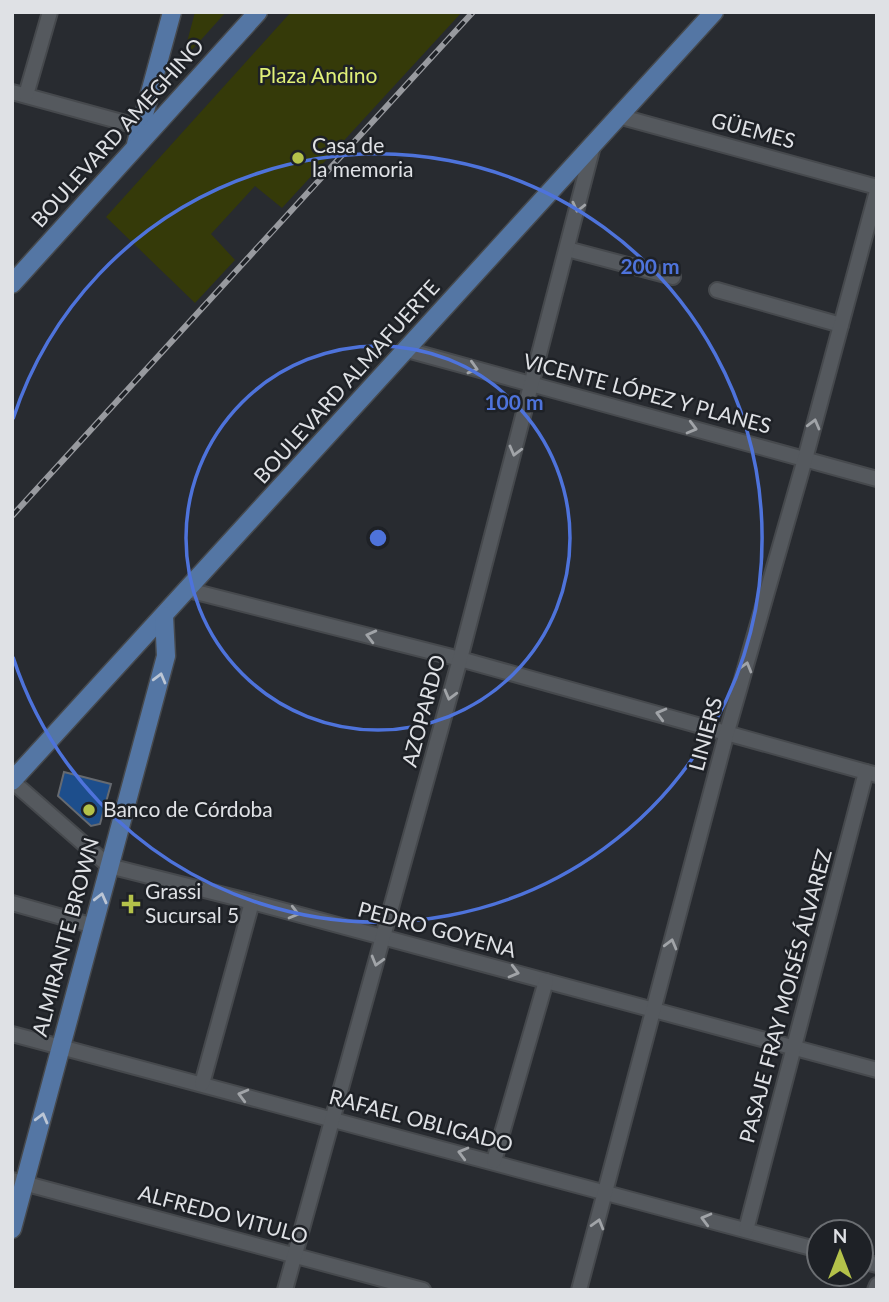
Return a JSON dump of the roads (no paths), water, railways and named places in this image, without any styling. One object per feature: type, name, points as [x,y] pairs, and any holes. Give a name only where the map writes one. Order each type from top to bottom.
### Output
[{"type":"main road","points":[[135,148],[172,12]]},
{"type":"main road","name":"BOULEVARD AMEGHINO","points":[[12,284],[258,12]]},
{"type":"main road","name":"BOULEVARD ALMAFUERTE","points":[[12,781],[714,12]]},
{"type":"main road","name":"ALMIRANTE BROWN","points":[[12,1229],[18,1182],[94,926],[166,656],[164,616]]},
{"type":"street","points":[[50,12],[19,94],[140,127]]},
{"type":"street","name":"GÜEMES","points":[[618,116],[877,189]]},
{"type":"street","name":"AZOPARDO","points":[[285,1290],[460,659],[594,141]]},
{"type":"street","name":"LINIERS","points":[[579,1290],[607,1193],[727,733],[805,459],[877,189]]},
{"type":"street","points":[[567,249],[673,277]]},
{"type":"street","points":[[717,290],[841,325]]},
{"type":"street","name":"VICENTE LÓPEZ Y PLANES","points":[[407,350],[877,479]]},
{"type":"street","points":[[188,590],[460,659],[872,773]]},
{"type":"street","name":"PASAJE FRAY MOISÉS ÁLVAREZ","points":[[746,1230],[794,1048],[872,773]]},
{"type":"street","name":"PEDRO GOYENA","points":[[12,781],[109,866],[877,1070]]},
{"type":"street","points":[[202,1084],[251,902]]},
{"type":"street","points":[[12,904],[94,926]]},
{"type":"street","points":[[494,1161],[546,981]]},
{"type":"street","name":"RAFAEL OBLIGADO","points":[[12,1034],[805,1246]]},
{"type":"street","name":"ALFREDO VITULO","points":[[18,1182],[423,1290]]},
{"type":"railway","points":[[12,516],[473,12]]},
{"type":"place","name":"Casa de la memoria","points":[[298,158]]},
{"type":"place","name":"Banco de Córdoba","points":[[89,810]]},
{"type":"place","name":"Grassi Sucursal 5","points":[[131,904]]},
{"type":"park label","name":"Plaza Andino","points":[[318,76]]}]
